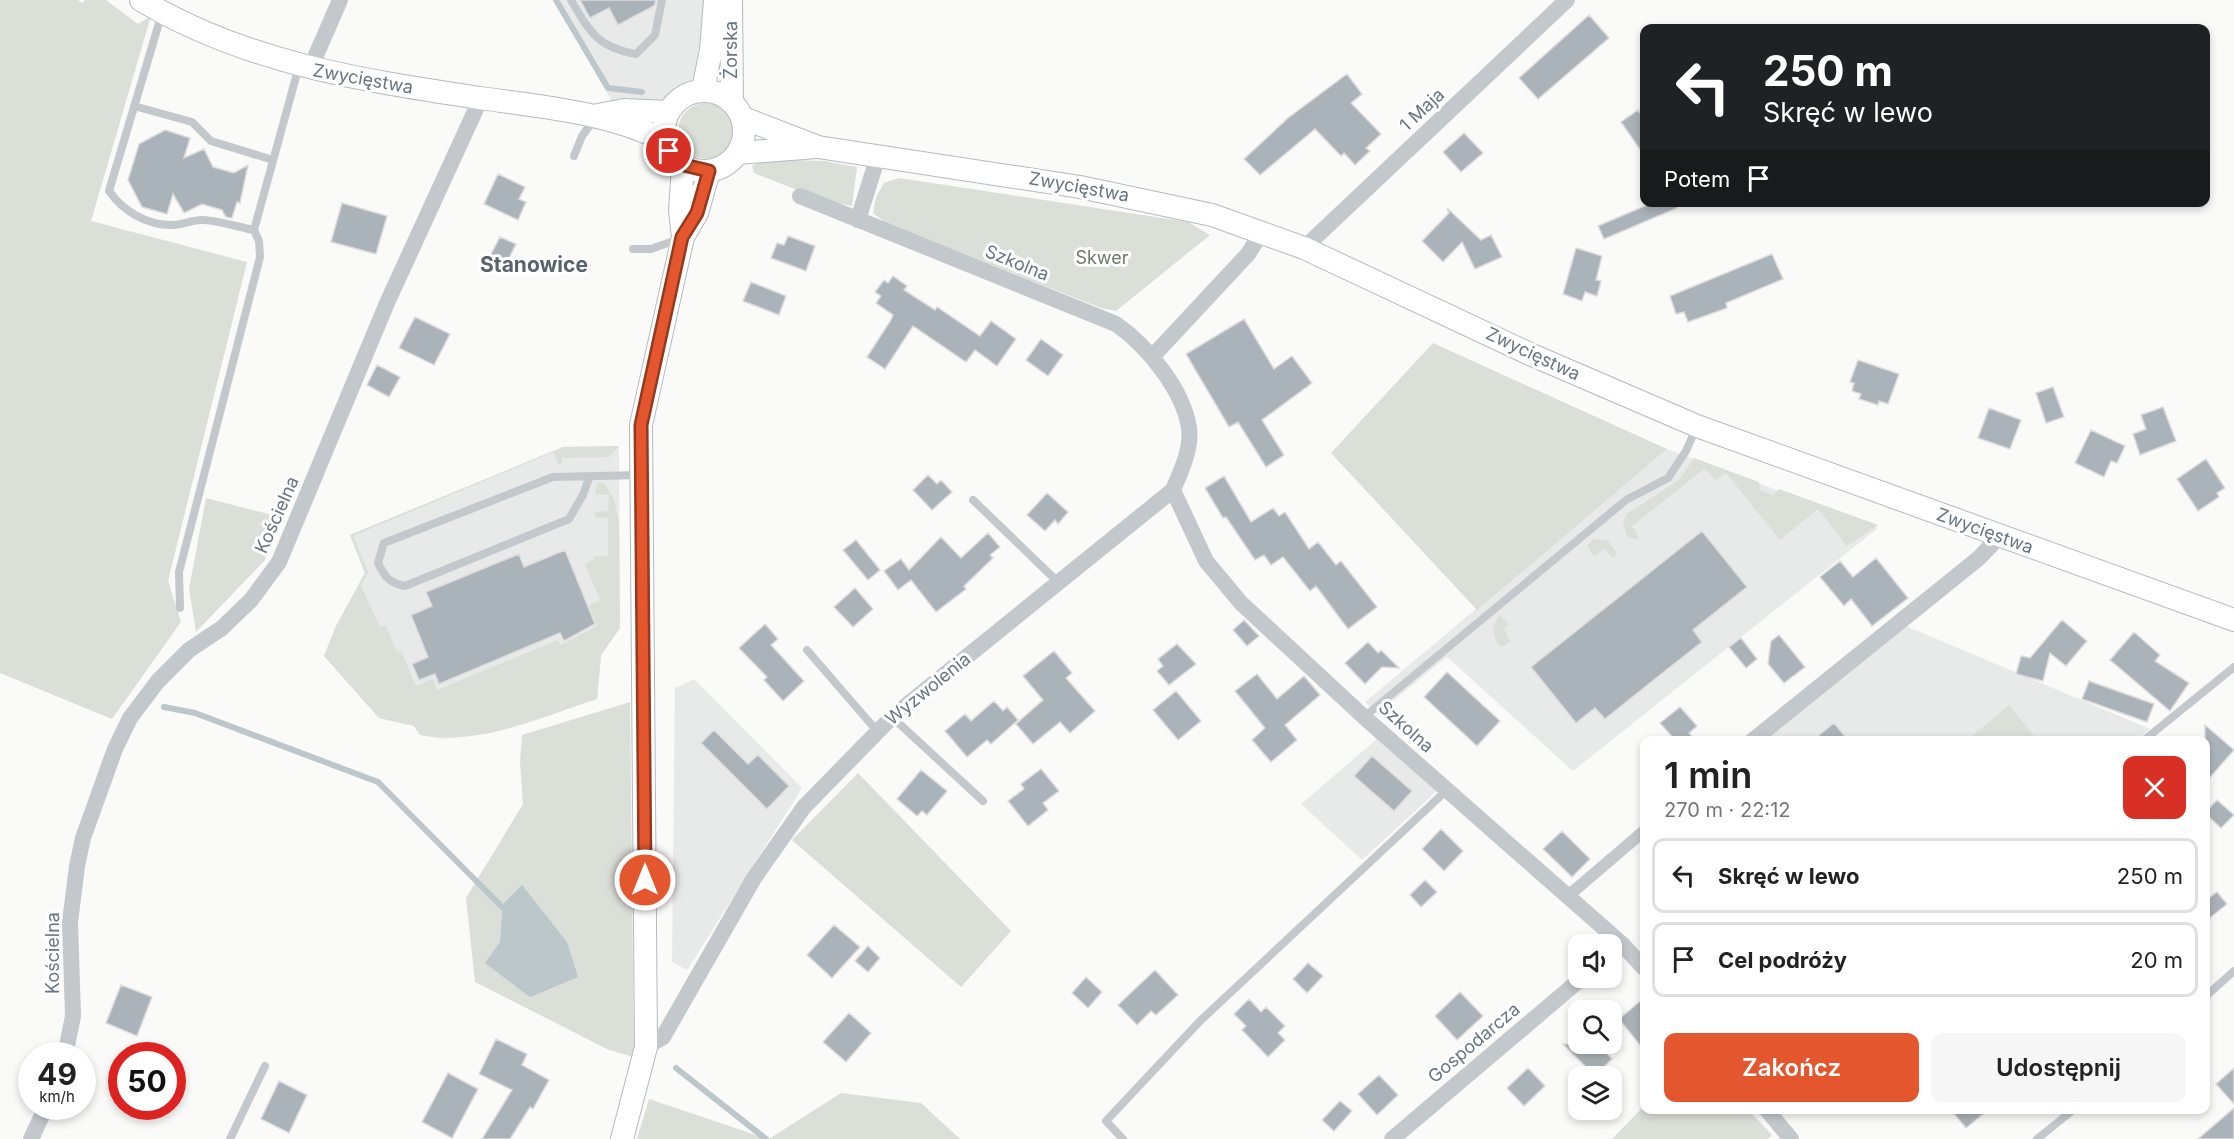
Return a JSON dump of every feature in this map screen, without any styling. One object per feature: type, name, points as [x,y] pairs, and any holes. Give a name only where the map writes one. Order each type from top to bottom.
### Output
[{"type":"main road","name":"Zwycięstwa","points":[[141,0],[222,41],[305,68],[598,115],[665,141]]},
{"type":"main road","name":"Żorska","points":[[703,90],[711,50],[715,0]]},
{"type":"main road","name":"Żorska","points":[[731,0],[737,109]]},
{"type":"main road","points":[[703,90],[723,95],[737,109],[744,136],[738,153],[723,167],[709,171],[684,165],[675,159],[665,141],[664,131],[668,112],[677,101],[689,93],[703,90]]},
{"type":"main road","name":"Zwycięstwa","points":[[737,109],[818,147]]},
{"type":"main road","name":"Zwycięstwa","points":[[598,115],[624,110],[668,112]]},
{"type":"main road","name":"Zwycięstwa","points":[[738,153],[818,147],[1126,195],[1212,215],[1304,248],[1532,355],[1697,426],[2234,620]]},
{"type":"main road","points":[[622,1139],[646,1047],[641,425],[682,237],[680,211],[684,165]]},
{"type":"main road","points":[[682,237],[697,213],[709,171]]},
{"type":"street","points":[[305,68],[340,0]]},
{"type":"street","name":"1 Maja","points":[[1304,248],[1567,0]]},
{"type":"street","name":"Kościelna","points":[[68,1042],[73,1016],[70,922],[77,866],[83,838],[115,749],[130,718],[158,681],[189,650],[222,628],[251,600],[279,562],[387,303],[481,98]]},
{"type":"street","points":[[858,220],[878,156]]},
{"type":"street","name":"Szkolna","points":[[800,196],[1116,324],[1135,337],[1152,357]]},
{"type":"street","points":[[1173,490],[1186,456],[1189,429],[1180,403],[1152,357],[1248,254],[1262,232]]},
{"type":"street","name":"Szkolna","points":[[1173,490],[1206,561],[1241,603],[1364,717],[1568,896],[1603,934]]},
{"type":"street","name":"Wyzwolenia","points":[[646,1047],[663,1037],[754,878],[804,807],[892,717],[1173,490]]},
{"type":"street","points":[[1758,736],[1979,558],[2000,537]]},
{"type":"street","points":[[1568,896],[1640,834]]},
{"type":"street","name":"Szkolna","points":[[1622,953],[1640,965]]},
{"type":"street","name":"Gospodarcza","points":[[1392,1139],[1570,988]]},
{"type":"street","points":[[1770,1114],[1791,1139]]},
{"type":"street","points":[[31,1139],[40,1120]]},
{"type":"lane","points":[[571,0],[593,36],[616,50],[636,54],[655,35],[662,0]]},
{"type":"lane","points":[[162,12],[109,191],[116,200],[137,217],[155,223],[173,225],[204,220],[254,230]]},
{"type":"lane","points":[[180,608],[179,572],[260,257],[259,241],[254,230],[273,160],[305,68]]},
{"type":"lane","points":[[134,106],[192,122],[211,141],[273,160]]},
{"type":"lane","points":[[574,156],[582,136],[598,115]]},
{"type":"lane","points":[[633,249],[661,247],[682,237]]},
{"type":"lane","points":[[1364,717],[1626,500],[1668,478],[1686,451],[1697,426]]},
{"type":"lane","points":[[589,478],[583,495],[569,519],[535,534],[405,586],[393,584],[385,576],[378,563],[384,543],[448,516],[553,477],[589,478],[642,475]]},
{"type":"lane","points":[[973,500],[1058,582]]},
{"type":"lane","points":[[807,650],[877,731]]},
{"type":"lane","points":[[2149,736],[2234,668]]},
{"type":"lane","points":[[892,717],[983,801]]},
{"type":"lane","points":[[1123,1139],[1106,1121],[1200,1021],[1447,790]]},
{"type":"lane","points":[[2210,992],[2234,971]]},
{"type":"lane","points":[[230,1139],[265,1066]]},
{"type":"lane","points":[[2037,1139],[2068,1114]]},
{"type":"shaded area","points":[[555,0],[707,0],[701,66],[691,82],[672,91],[661,101],[611,100]]},
{"type":"shaded area","points":[[619,446],[620,628],[601,655],[597,699],[491,733],[444,739],[420,735],[414,726],[379,718],[324,656],[336,626],[365,573],[350,535],[563,447]]},
{"type":"shaded area","points":[[1667,449],[1878,528],[1573,771],[1447,657],[1389,704],[1388,723],[1365,702]]},
{"type":"shaded area","points":[[1906,626],[2150,729],[2141,736],[1768,736]]},
{"type":"shaded area","points":[[694,679],[802,788],[687,970],[672,962],[675,688]]},
{"type":"shaded area","points":[[1378,738],[1438,790],[1362,860],[1301,804]]},
{"type":"shaded area","points":[[522,885],[567,942],[578,977],[530,997],[485,963],[500,942],[503,904]]},
{"type":"green space","points":[[0,0],[78,0],[82,3],[85,0],[106,0],[138,24],[151,16],[91,221],[247,262],[168,581],[181,622],[112,719],[0,673]]},
{"type":"green space","points":[[706,103],[717,105],[726,111],[732,120],[734,131],[732,142],[726,151],[717,157],[706,159],[695,157],[686,151],[680,142],[678,131],[680,120],[686,111],[695,105]]},
{"type":"green space","points":[[763,159],[824,161],[857,167],[852,206],[823,200],[754,173],[752,166]]},
{"type":"green space","name":"Skwer","points":[[899,178],[1188,222],[1210,235],[1116,311],[1101,308],[886,223],[873,213],[876,197],[884,183]]},
{"type":"green space","points":[[1433,343],[1667,449],[1477,610],[1331,453]]},
{"type":"green space","points":[[619,446],[609,457],[562,458],[562,464],[559,465],[553,452],[353,536],[368,572],[361,586],[380,627],[386,625],[397,652],[401,650],[416,686],[433,679],[437,690],[558,640],[561,645],[597,626],[589,606],[600,600],[585,564],[595,556],[608,556],[608,518],[595,517],[595,512],[608,511],[609,495],[595,494],[597,484],[603,482],[614,499],[619,521],[620,628],[601,655],[597,699],[510,728],[466,737],[420,735],[414,726],[379,718],[324,656],[336,626],[365,573],[350,535],[563,447]]},
{"type":"green space","points":[[1694,458],[1759,482],[1760,490],[1773,495],[1779,489],[1878,525],[1847,546],[1818,509],[1780,540],[1726,473],[1716,480],[1704,469],[1632,526],[1638,536],[1637,540],[1627,536],[1623,522],[1627,514],[1679,480]]},
{"type":"green space","points":[[206,498],[272,515],[265,560],[196,632],[189,589]]},
{"type":"green space","points":[[1594,539],[1608,541],[1616,552],[1615,557],[1604,549],[1594,557],[1587,545]]},
{"type":"green space","points":[[1500,615],[1509,624],[1504,629],[1510,641],[1504,646],[1499,645],[1494,634],[1495,622]]},
{"type":"green space","points":[[630,702],[634,1057],[609,1050],[475,982],[466,898],[523,804],[520,762],[522,735]]},
{"type":"green space","points":[[2009,705],[2034,736],[1972,736]]},
{"type":"green space","points":[[858,773],[1011,931],[961,987],[792,840]]},
{"type":"green space","points":[[841,1093],[921,1103],[960,1139],[769,1139]]},
{"type":"green space","points":[[649,1099],[768,1139],[637,1139]]},
{"type":"green space","points":[[1640,1110],[1640,1114],[1752,1114],[1772,1135],[1768,1139],[1612,1139]]},
{"type":"building","points":[[580,0],[656,0],[654,6],[618,25],[609,8],[590,18]]},
{"type":"building","points":[[1589,15],[1609,38],[1538,99],[1519,78]]},
{"type":"building","points":[[1347,74],[1362,94],[1351,103],[1381,134],[1366,148],[1370,151],[1355,165],[1344,153],[1341,156],[1315,129],[1260,175],[1244,159],[1288,118]]},
{"type":"building","points":[[1638,110],[1640,113],[1640,149],[1621,122]]},
{"type":"building","points":[[165,130],[190,138],[184,158],[204,149],[213,167],[234,173],[248,165],[240,203],[237,202],[232,218],[226,217],[222,210],[202,204],[184,213],[173,194],[167,214],[142,207],[128,180],[139,144]]},
{"type":"building","points":[[1464,133],[1483,153],[1461,172],[1443,152]]},
{"type":"building","points":[[498,174],[525,187],[519,199],[526,202],[518,220],[484,204]]},
{"type":"building","points":[[342,203],[387,216],[376,254],[331,242]]},
{"type":"building","points":[[1642,207],[1677,208],[1604,239],[1598,226]]},
{"type":"building","points":[[1447,208],[1481,240],[1491,235],[1502,257],[1475,269],[1462,242],[1443,262],[1422,241],[1449,213]]},
{"type":"building","points":[[788,236],[815,246],[806,271],[771,258],[777,243],[784,245]]},
{"type":"building","points":[[500,237],[516,244],[505,266],[489,258]]},
{"type":"building","points":[[1576,248],[1602,256],[1596,280],[1601,281],[1597,296],[1585,292],[1582,301],[1563,294]]},
{"type":"building","points":[[1772,254],[1783,279],[1726,303],[1727,308],[1688,322],[1684,312],[1676,314],[1670,296]]},
{"type":"building","points":[[893,276],[907,286],[904,290],[935,310],[937,307],[980,336],[991,321],[1016,339],[997,366],[975,350],[966,362],[913,326],[885,369],[867,357],[893,315],[876,303],[881,296],[875,292],[884,280],[888,283]]},
{"type":"building","points":[[751,282],[786,296],[779,315],[743,301]]},
{"type":"building","points":[[415,317],[450,334],[434,365],[399,348]]},
{"type":"building","points":[[1244,319],[1274,369],[1292,356],[1312,383],[1262,420],[1284,455],[1266,467],[1238,422],[1229,427],[1186,354]]},
{"type":"building","points":[[1041,339],[1063,355],[1048,376],[1026,360]]},
{"type":"building","points":[[1858,360],[1899,374],[1888,404],[1879,401],[1878,405],[1859,399],[1861,394],[1852,391],[1854,383],[1850,382]]},
{"type":"building","points":[[377,365],[400,377],[389,397],[367,385]]},
{"type":"building","points":[[2053,387],[2064,417],[2046,423],[2036,393]]},
{"type":"building","points":[[2163,407],[2176,441],[2140,455],[2133,434],[2146,429],[2141,415]]},
{"type":"building","points":[[1989,408],[2021,420],[2010,449],[1978,438]]},
{"type":"building","points":[[2091,430],[2125,446],[2117,463],[2111,461],[2104,477],[2075,463]]},
{"type":"building","points":[[2206,459],[2225,488],[2217,493],[2219,497],[2198,511],[2177,479]]},
{"type":"building","points":[[928,475],[937,484],[941,480],[952,492],[932,510],[913,490]]},
{"type":"building","points":[[1224,476],[1251,522],[1273,508],[1279,516],[1285,512],[1309,549],[1318,542],[1336,565],[1341,561],[1377,607],[1348,629],[1316,586],[1310,591],[1283,557],[1271,565],[1264,555],[1255,560],[1226,517],[1223,518],[1205,488]]},
{"type":"building","points":[[1047,493],[1068,512],[1058,524],[1055,520],[1045,531],[1027,515]]},
{"type":"building","points":[[1702,531],[1747,587],[1693,630],[1702,642],[1605,719],[1595,708],[1576,723],[1531,667]]},
{"type":"building","points":[[988,533],[1000,547],[990,555],[993,558],[964,586],[966,589],[936,612],[911,580],[898,590],[884,571],[901,559],[909,570],[941,537],[961,558]]},
{"type":"building","points":[[856,540],[880,570],[868,580],[843,550]]},
{"type":"building","points":[[565,550],[595,624],[564,641],[560,633],[439,684],[435,674],[419,680],[412,664],[428,657],[411,615],[432,606],[426,592],[519,554],[524,567]]},
{"type":"building","points":[[1876,558],[1908,598],[1872,626],[1851,599],[1844,606],[1820,577],[1840,561],[1853,577]]},
{"type":"building","points":[[855,588],[873,609],[853,627],[834,607]]},
{"type":"building","points":[[1244,620],[1259,636],[1247,646],[1233,630]]},
{"type":"building","points":[[2062,620],[2087,641],[2066,666],[2050,653],[2043,681],[2016,674],[2021,656],[2030,658]]},
{"type":"building","points":[[765,624],[778,639],[771,645],[804,681],[783,701],[764,680],[767,677],[739,648]]},
{"type":"building","points":[[2134,632],[2160,655],[2155,661],[2189,683],[2170,711],[2110,660]]},
{"type":"building","points":[[1779,635],[1805,667],[1784,683],[1768,664],[1771,641]]},
{"type":"building","points":[[1741,638],[1757,659],[1746,668],[1729,647]]},
{"type":"building","points":[[1368,642],[1378,653],[1381,650],[1399,668],[1382,667],[1365,684],[1345,663]]},
{"type":"building","points":[[1177,644],[1196,664],[1169,685],[1157,671],[1163,666],[1158,659]]},
{"type":"building","points":[[1054,651],[1072,673],[1066,678],[1095,711],[1070,733],[1060,722],[1033,744],[1016,724],[1043,700],[1023,676]]},
{"type":"building","points":[[1447,672],[1500,721],[1477,746],[1424,697]]},
{"type":"building","points":[[1257,674],[1277,699],[1304,676],[1320,695],[1285,725],[1297,740],[1271,762],[1252,740],[1265,728],[1235,691]]},
{"type":"building","points":[[2089,681],[2154,704],[2147,722],[2082,699]]},
{"type":"building","points":[[1176,691],[1201,721],[1178,740],[1153,710]]},
{"type":"building","points":[[994,701],[1003,711],[1007,707],[1018,720],[991,744],[987,740],[967,757],[945,731],[965,714],[971,721]]},
{"type":"building","points":[[1680,707],[1697,726],[1689,733],[1692,736],[1672,736],[1660,723]]},
{"type":"building","points":[[1834,723],[1845,736],[1818,736]]},
{"type":"building","points":[[2205,725],[2234,750],[2210,777],[2210,736],[2205,736]]},
{"type":"building","points":[[714,730],[748,764],[758,755],[789,786],[767,809],[701,743]]},
{"type":"building","points":[[1372,756],[1412,791],[1394,811],[1354,776]]},
{"type":"building","points":[[1041,769],[1059,791],[1043,803],[1048,810],[1028,826],[1008,801],[1024,789],[1021,784]]},
{"type":"building","points":[[921,770],[947,791],[927,815],[922,811],[917,816],[897,799]]},
{"type":"building","points":[[2217,800],[2234,815],[2221,828],[2210,818],[2210,808]]},
{"type":"building","points":[[1441,829],[1463,851],[1444,871],[1422,849]]},
{"type":"building","points":[[1562,831],[1590,859],[1572,877],[1543,849]]},
{"type":"building","points":[[1425,880],[1437,892],[1421,907],[1410,895]]},
{"type":"building","points":[[2217,892],[2227,904],[2210,918],[2210,897]]},
{"type":"building","points":[[834,925],[860,947],[832,978],[807,955]]},
{"type":"building","points":[[868,946],[880,958],[868,972],[855,961]]},
{"type":"building","points":[[1308,963],[1323,976],[1307,993],[1293,979]]},
{"type":"building","points":[[1155,970],[1178,995],[1156,1015],[1151,1011],[1137,1025],[1118,1005]]},
{"type":"building","points":[[1086,977],[1102,992],[1088,1008],[1072,993]]},
{"type":"building","points":[[121,985],[152,997],[137,1036],[106,1023]]},
{"type":"building","points":[[1460,992],[1483,1016],[1457,1040],[1435,1016]]},
{"type":"building","points":[[1249,999],[1261,1012],[1266,1007],[1285,1026],[1278,1033],[1285,1040],[1268,1057],[1242,1030],[1246,1026],[1234,1014]]},
{"type":"building","points":[[1640,1001],[1640,1045],[1622,1023],[1622,1016]]},
{"type":"building","points":[[849,1013],[871,1033],[846,1062],[823,1042]]},
{"type":"building","points":[[496,1039],[527,1054],[522,1065],[549,1080],[533,1109],[530,1107],[510,1139],[482,1139],[512,1090],[479,1074]]},
{"type":"building","points":[[1573,1054],[1607,1054],[1612,1059],[1605,1066],[1585,1066]]},
{"type":"building","points":[[1528,1068],[1545,1086],[1524,1106],[1507,1088]]},
{"type":"building","points":[[2234,1068],[2234,1104],[2216,1084]]},
{"type":"building","points":[[448,1073],[478,1089],[452,1138],[422,1122]]},
{"type":"building","points":[[1379,1075],[1398,1095],[1377,1115],[1358,1094]]},
{"type":"building","points":[[279,1081],[307,1095],[289,1133],[261,1119]]},
{"type":"building","points":[[1340,1101],[1352,1111],[1334,1131],[1322,1120]]},
{"type":"building","points":[[2234,1108],[2234,1139],[2198,1139]]},
{"type":"building","points":[[1954,1114],[1983,1114],[1966,1128]]},
{"type":"waterway","points":[[556,0],[608,88],[642,92]]},
{"type":"waterway","points":[[164,707],[195,713],[378,782],[503,908]]},
{"type":"waterway","points":[[676,1068],[766,1139]]},
{"type":"district","name":"Stanowice","points":[[534,265]]},
{"type":"route","points":[[645,880],[641,425],[682,237],[697,213],[709,171],[692,169],[675,159],[669,151]]}]
